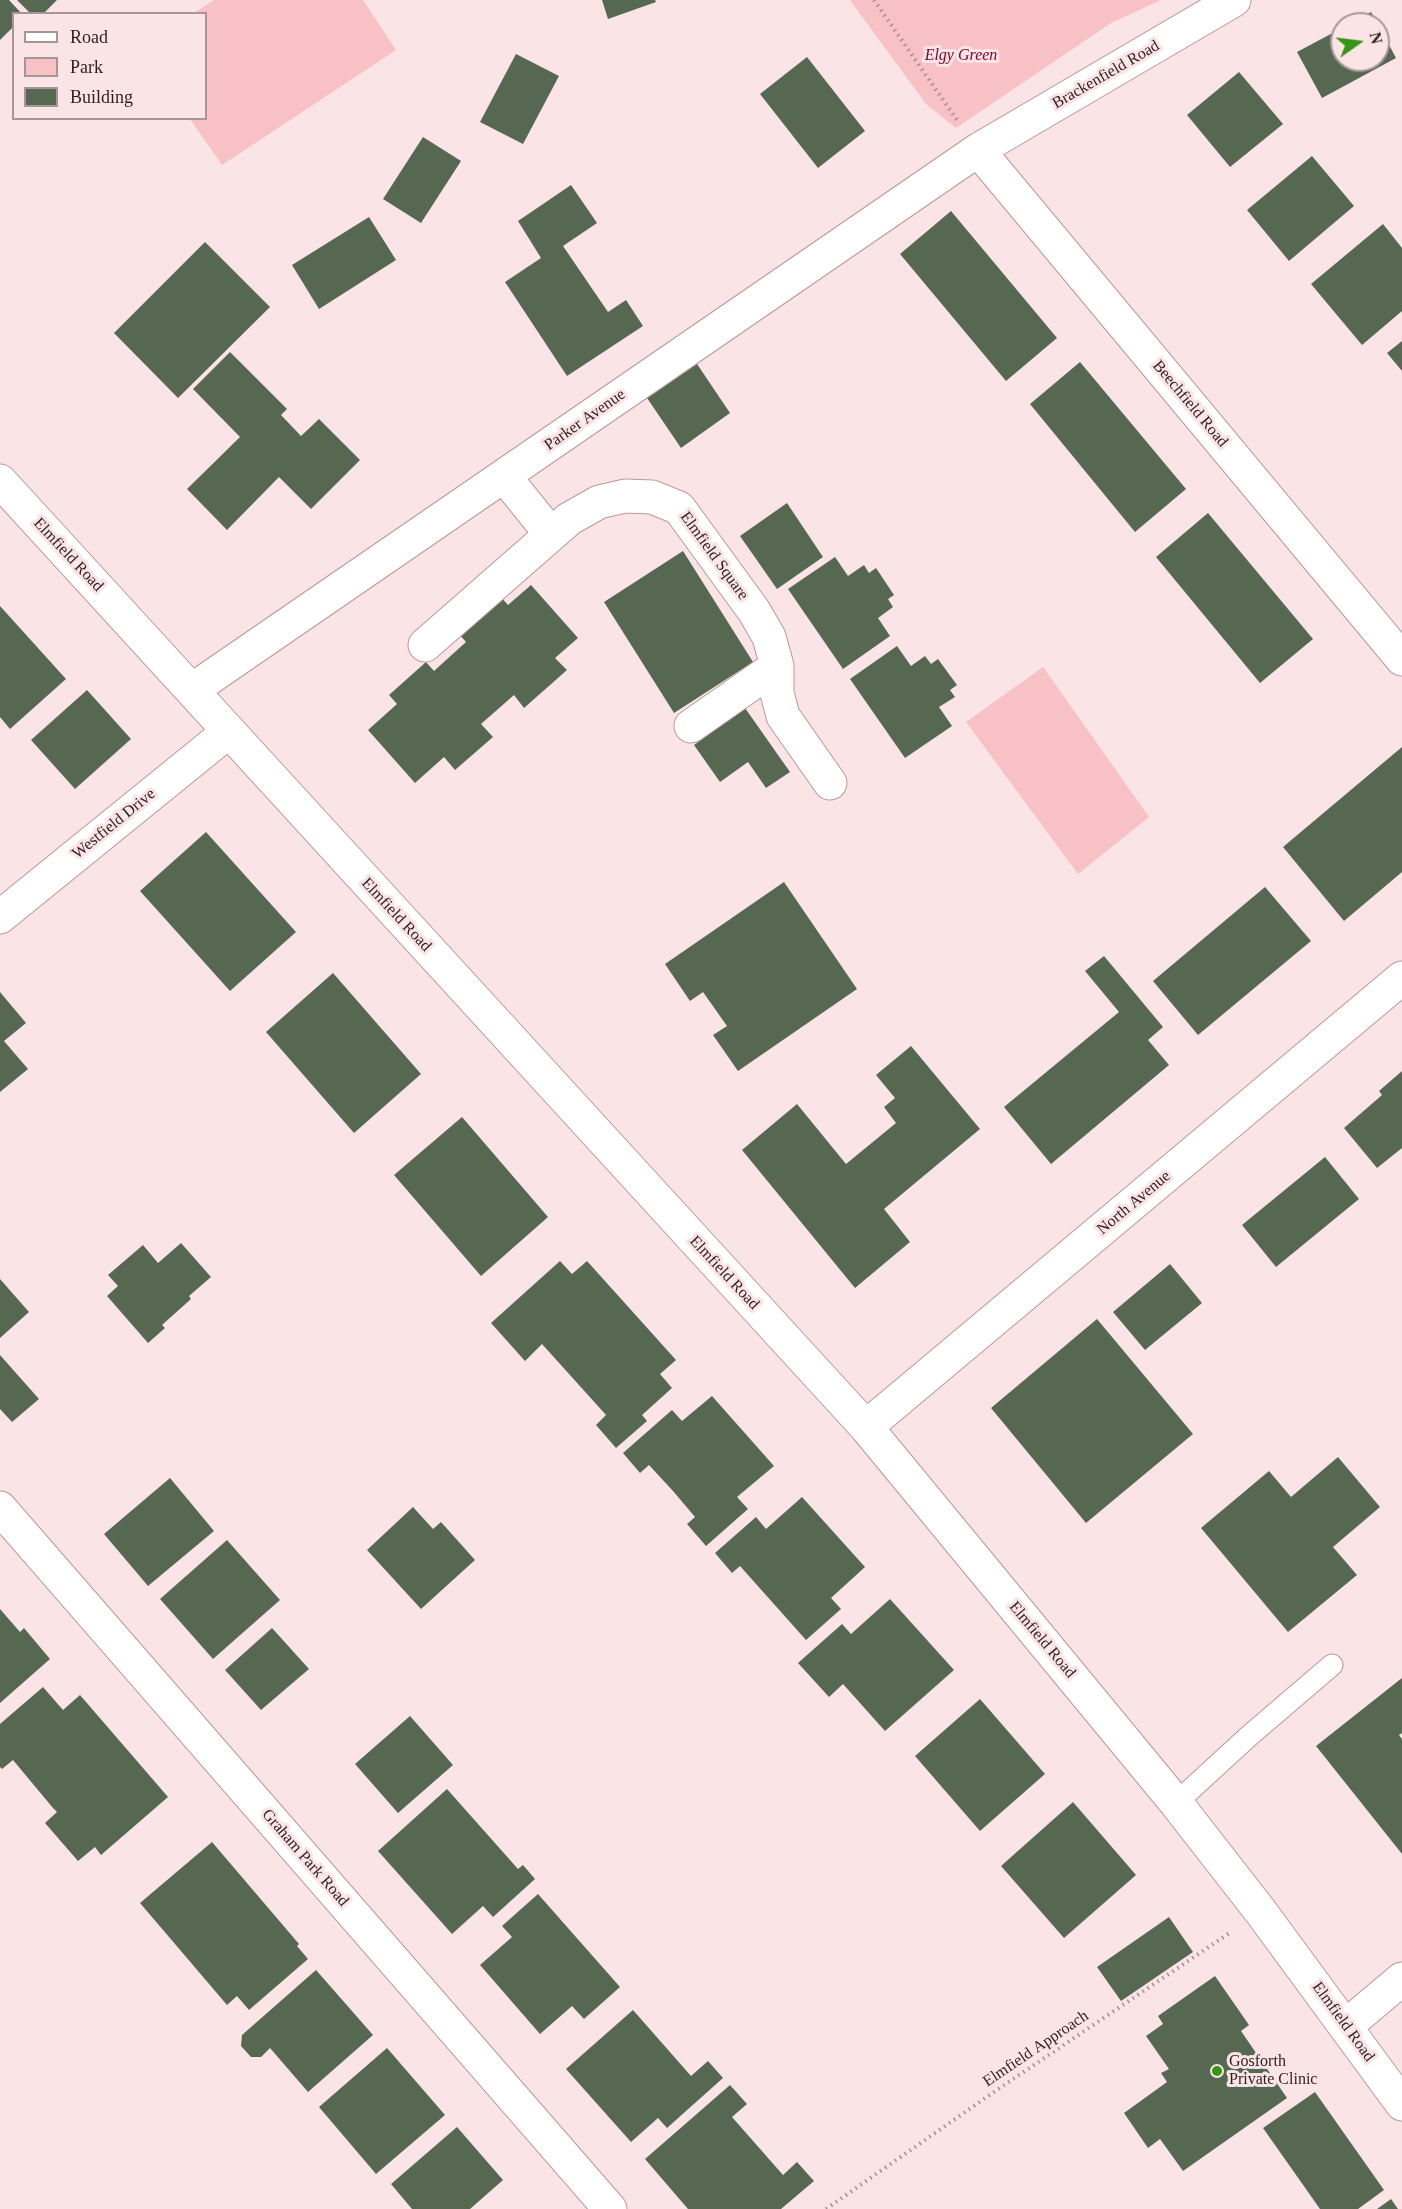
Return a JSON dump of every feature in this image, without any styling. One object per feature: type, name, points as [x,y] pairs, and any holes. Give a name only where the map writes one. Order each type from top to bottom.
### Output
[{"type":"street","name":"Brackenfield Road","points":[[978,150],[1234,0]]},
{"type":"street","name":"Parker Avenue","points":[[192,690],[978,150]]},
{"type":"street","name":"Beechfield Road","points":[[978,150],[1402,658]]},
{"type":"street","points":[[504,476],[550,533]]},
{"type":"street","name":"Elmfield Road","points":[[0,481],[866,1427],[1176,1803],[1262,1912],[1402,2104]]},
{"type":"street","name":"Elmfield Square","points":[[425,645],[550,533],[569,519],[599,502],[624,496],[652,497],[679,508],[754,611],[769,637],[777,666],[777,693],[783,716],[830,783]]},
{"type":"street","points":[[691,726],[777,666]]},
{"type":"street","name":"Westfield Drive","points":[[0,917],[228,732]]},
{"type":"street","name":"North Avenue","points":[[866,1427],[1402,978]]},
{"type":"street","name":"Graham Park Road","points":[[0,1508],[610,2209]]},
{"type":"street","points":[[1346,2026],[1402,1979]]},
{"type":"lane","points":[[1176,1803],[1249,1736],[1332,1665]]},
{"type":"path","points":[[874,0],[978,150]]},
{"type":"path","name":"Elmfield Approach","points":[[825,2209],[1000,2087],[1262,1912]]},
{"type":"green space","points":[[214,0],[363,0],[396,50],[222,165],[191,120],[207,120],[207,12],[196,12]]},
{"type":"green space","name":"Elgy Green","points":[[850,0],[1161,0],[1111,23],[956,128],[926,104]]},
{"type":"green space","points":[[1043,667],[1149,817],[1078,874],[966,722]]},
{"type":"building","points":[[0,0],[9,0],[20,12],[12,12],[12,28],[0,40]]},
{"type":"building","points":[[17,0],[57,0],[45,12],[29,12]]},
{"type":"building","points":[[602,0],[655,0],[656,2],[608,19]]},
{"type":"building","points":[[1330,34],[1330,72],[1370,72],[1322,98],[1297,52]]},
{"type":"building","points":[[1390,47],[1396,58],[1390,61]]},
{"type":"building","points":[[516,54],[559,76],[523,144],[480,122]]},
{"type":"building","points":[[807,57],[865,131],[818,168],[760,94]]},
{"type":"building","points":[[1239,72],[1283,124],[1230,167],[1187,115]]},
{"type":"building","points":[[423,137],[461,161],[421,223],[383,199]]},
{"type":"building","points":[[1312,156],[1354,206],[1289,261],[1247,210]]},
{"type":"building","points":[[571,185],[597,223],[563,246],[608,312],[626,300],[643,326],[567,376],[505,282],[541,258],[518,221]]},
{"type":"building","points":[[951,211],[1057,338],[1006,381],[900,254]]},
{"type":"building","points":[[369,217],[396,260],[319,309],[292,265]]},
{"type":"building","points":[[1383,224],[1402,248],[1402,311],[1362,345],[1311,284]]},
{"type":"building","points":[[205,242],[270,307],[178,398],[114,333]]},
{"type":"building","points":[[1402,341],[1402,371],[1387,353]]},
{"type":"building","points":[[230,352],[287,409],[281,415],[301,436],[319,419],[360,460],[311,509],[279,477],[227,530],[187,489],[240,437],[193,389]]},
{"type":"building","points":[[695,361],[730,413],[681,448],[645,395]]},
{"type":"building","points":[[1080,362],[1186,489],[1135,532],[1030,404]]},
{"type":"building","points":[[787,503],[823,557],[777,589],[740,536]]},
{"type":"building","points":[[1208,513],[1313,639],[1260,683],[1156,557]]},
{"type":"building","points":[[683,551],[753,662],[674,713],[604,602]]},
{"type":"building","points":[[835,557],[848,576],[864,565],[869,573],[876,568],[894,595],[888,599],[893,607],[878,618],[890,636],[843,669],[788,589]]},
{"type":"building","points":[[531,585],[578,638],[555,658],[567,670],[524,708],[514,695],[481,724],[493,737],[455,770],[444,757],[415,783],[368,730],[397,704],[389,695],[426,662],[434,671],[466,642],[458,633],[500,596],[508,605]]},
{"type":"building","points":[[0,606],[66,679],[10,729],[0,717]]},
{"type":"building","points":[[897,646],[911,666],[925,656],[931,664],[938,659],[957,685],[950,690],[955,697],[939,707],[952,726],[905,758],[850,679]]},
{"type":"building","points":[[87,690],[131,739],[75,789],[31,740]]},
{"type":"building","points":[[745,708],[790,772],[766,788],[748,762],[720,782],[694,745]]},
{"type":"building","points":[[1402,747],[1402,872],[1344,921],[1283,847]]},
{"type":"building","points":[[206,832],[296,932],[230,991],[140,891]]},
{"type":"building","points":[[784,882],[857,989],[738,1071],[713,1035],[727,1026],[703,992],[690,1001],[665,964]]},
{"type":"building","points":[[1265,887],[1311,941],[1198,1035],[1153,981]]},
{"type":"building","points":[[1104,956],[1163,1027],[1148,1040],[1169,1065],[1051,1164],[1004,1107],[1119,1012],[1085,971]]},
{"type":"building","points":[[333,973],[421,1074],[354,1133],[266,1032]]},
{"type":"building","points":[[0,992],[26,1023],[4,1041],[28,1069],[0,1092]]},
{"type":"building","points":[[911,1046],[980,1129],[884,1209],[910,1242],[855,1288],[742,1150],[797,1104],[846,1164],[896,1123],[884,1107],[895,1098],[876,1075]]},
{"type":"building","points":[[1402,1071],[1402,1148],[1377,1168],[1344,1128],[1382,1095],[1379,1091]]},
{"type":"building","points":[[462,1117],[548,1217],[481,1276],[394,1175]]},
{"type":"building","points":[[1325,1157],[1359,1199],[1276,1267],[1242,1225]]},
{"type":"building","points":[[181,1243],[211,1277],[189,1296],[191,1299],[162,1325],[165,1328],[148,1343],[107,1296],[118,1286],[108,1275],[143,1245],[158,1263]]},
{"type":"building","points":[[560,1261],[572,1274],[587,1261],[676,1360],[660,1374],[672,1388],[642,1415],[647,1421],[616,1448],[596,1425],[606,1415],[542,1344],[525,1361],[491,1323]]},
{"type":"building","points":[[1170,1264],[1202,1303],[1145,1350],[1113,1312]]},
{"type":"building","points":[[0,1279],[29,1312],[0,1338]]},
{"type":"building","points":[[1097,1319],[1193,1434],[1086,1523],[991,1408]]},
{"type":"building","points":[[0,1355],[39,1399],[12,1422],[0,1409]]},
{"type":"building","points":[[712,1396],[774,1466],[737,1497],[748,1509],[706,1546],[687,1524],[695,1517],[673,1491],[649,1465],[640,1473],[623,1453],[672,1410],[682,1421]]},
{"type":"building","points":[[1338,1457],[1380,1507],[1333,1547],[1357,1575],[1288,1632],[1201,1528],[1269,1471],[1291,1497]]},
{"type":"building","points":[[170,1478],[214,1531],[148,1586],[104,1534]]},
{"type":"building","points":[[802,1497],[865,1567],[831,1598],[841,1609],[806,1640],[740,1566],[732,1573],[715,1553],[756,1517],[766,1529]]},
{"type":"building","points":[[413,1507],[433,1529],[441,1522],[475,1560],[421,1609],[367,1550]]},
{"type":"building","points":[[227,1540],[280,1600],[213,1659],[160,1599]]},
{"type":"building","points":[[890,1599],[954,1670],[885,1731],[843,1684],[829,1697],[798,1663],[842,1624],[851,1634]]},
{"type":"building","points":[[0,1609],[20,1632],[24,1628],[50,1659],[0,1703]]},
{"type":"building","points":[[272,1628],[309,1669],[261,1710],[225,1670]]},
{"type":"building","points":[[1402,1678],[1402,1733],[1399,1735],[1402,1739],[1402,1854],[1316,1746]]},
{"type":"building","points":[[43,1687],[63,1710],[80,1695],[168,1797],[101,1855],[95,1847],[78,1861],[45,1823],[57,1812],[13,1760],[2,1769],[0,1767],[0,1724]]},
{"type":"building","points":[[980,1699],[1045,1774],[980,1831],[915,1756]]},
{"type":"building","points":[[410,1716],[453,1765],[398,1813],[355,1764]]},
{"type":"building","points":[[447,1789],[518,1869],[523,1865],[535,1879],[493,1917],[483,1906],[452,1934],[378,1851]]},
{"type":"building","points":[[1073,1802],[1136,1875],[1064,1938],[1001,1866]]},
{"type":"building","points":[[212,1842],[299,1944],[297,1946],[308,1959],[249,2010],[237,1996],[227,2005],[140,1903]]},
{"type":"building","points":[[538,1894],[620,1987],[584,2019],[572,2006],[540,2034],[480,1965],[512,1937],[502,1926]]},
{"type":"building","points":[[1169,1917],[1193,1952],[1121,2001],[1097,1967]]},
{"type":"building","points":[[316,1970],[373,2035],[308,2092],[270,2048],[261,2057],[251,2057],[241,2046],[242,2035]]},
{"type":"building","name":"Gosforth Private Clinic","points":[[1215,1976],[1249,2025],[1241,2031],[1287,2098],[1183,2171],[1160,2139],[1148,2148],[1124,2113],[1167,2082],[1161,2073],[1169,2069],[1146,2036],[1163,2024],[1158,2016]]},
{"type":"building","points":[[633,2010],[691,2076],[708,2061],[723,2078],[667,2128],[658,2118],[631,2142],[566,2069]]},
{"type":"building","points":[[387,2048],[445,2115],[376,2174],[319,2107]]},
{"type":"building","points":[[730,2085],[747,2104],[732,2117],[783,2175],[797,2162],[814,2181],[781,2209],[688,2209],[645,2159]]},
{"type":"building","points":[[1315,2092],[1384,2190],[1358,2209],[1320,2209],[1263,2128]]},
{"type":"building","points":[[457,2127],[503,2180],[470,2209],[412,2209],[391,2184]]},
{"type":"building","points":[[1391,2199],[1398,2209],[1377,2209]]},
{"type":"place","name":"Gosforth Private Clinic","points":[[1217,2071]]}]
